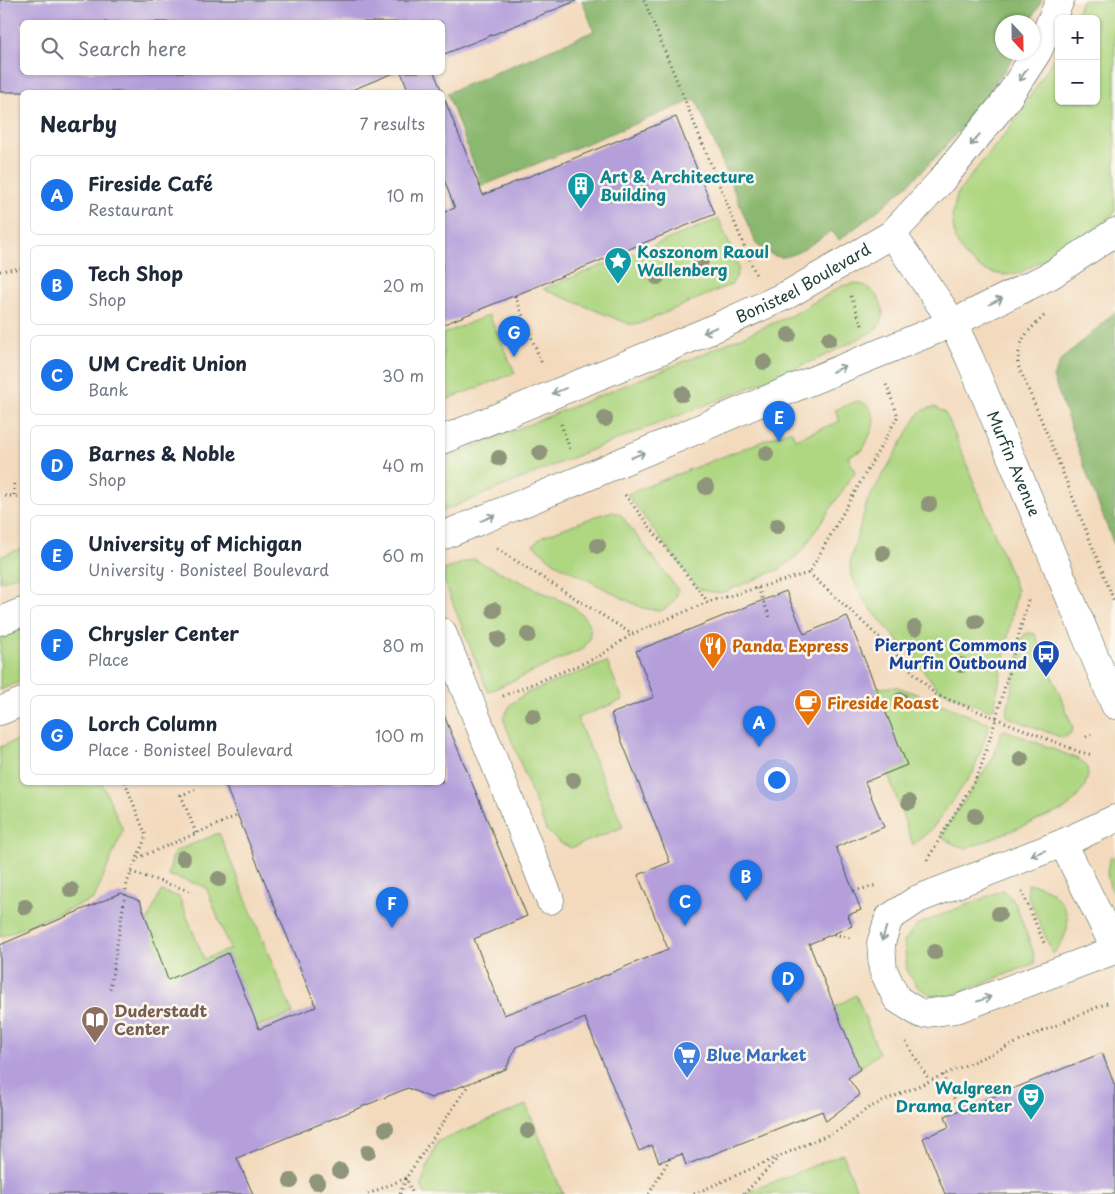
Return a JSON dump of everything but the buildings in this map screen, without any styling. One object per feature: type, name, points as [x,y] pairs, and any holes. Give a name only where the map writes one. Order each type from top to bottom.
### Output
[{"type":"street","name":"Bonisteel Boulevard","points":[[445,439],[706,332],[764,306],[789,294],[892,234],[941,182],[1005,102],[1038,51],[1060,0]]},
{"type":"street","points":[[445,535],[953,323],[1051,275],[1115,232]]},
{"type":"street","name":"Murfin Avenue","points":[[892,234],[953,323],[984,390],[1115,705]]},
{"type":"street","points":[[0,621],[20,613]]},
{"type":"street","points":[[445,639],[550,900]]},
{"type":"street","points":[[0,711],[20,703]]},
{"type":"street","points":[[1063,843],[1115,949],[957,1009],[921,1014],[897,999],[883,970],[881,944],[889,918],[918,899],[1063,843],[1115,819]]},
{"type":"path","points":[[644,0],[759,281]]},
{"type":"path","points":[[0,272],[20,268]]},
{"type":"path","points":[[850,295],[865,330]]},
{"type":"path","points":[[515,296],[545,371]]},
{"type":"path","points":[[1052,312],[1044,316],[1022,338],[1018,351],[1018,365],[1115,602]]},
{"type":"path","points":[[496,699],[598,657],[632,634],[708,602],[809,573],[898,416],[883,377]]},
{"type":"path","points":[[560,422],[573,456]]},
{"type":"path","points":[[14,484],[14,496]]},
{"type":"path","points":[[620,488],[708,602]]},
{"type":"path","points":[[5,496],[20,496]]},
{"type":"path","points":[[494,547],[632,634]]},
{"type":"path","points":[[809,573],[865,624],[935,694],[1080,752],[1093,755]]},
{"type":"path","points":[[758,588],[771,620]]},
{"type":"path","points":[[926,862],[979,773],[996,719],[1028,597]]},
{"type":"path","points":[[1086,737],[1095,732]]},
{"type":"path","points":[[110,989],[127,883],[146,836],[126,785]]},
{"type":"path","points":[[196,789],[181,795],[196,833]]},
{"type":"path","points":[[137,858],[237,816]]},
{"type":"path","points":[[131,872],[193,892]]},
{"type":"path","points":[[1019,883],[1048,951]]},
{"type":"path","points":[[854,891],[879,885]]},
{"type":"path","points":[[834,934],[858,940]]},
{"type":"path","points":[[694,1194],[839,1130],[868,1108],[1109,1002]]},
{"type":"path","points":[[943,1075],[960,1110]]},
{"type":"path","points":[[400,1194],[406,1178],[468,1084]]},
{"type":"path","points":[[744,1194],[779,1157]]},
{"type":"path","points":[[649,1194],[670,1158]]},
{"type":"path","points":[[368,1194],[406,1178]]},
{"type":"path","points":[[406,1178],[413,1194]]},
{"type":"green space","points":[[582,0],[1042,0],[1034,15],[995,15],[995,60],[1012,60],[939,154],[884,205],[839,240],[832,231],[786,257],[770,254],[756,244],[696,99],[482,186],[447,93],[594,31]]},
{"type":"green space","points":[[1082,0],[1115,0],[1115,212],[1088,234],[1018,274],[1003,275],[983,270],[965,256],[955,240],[952,216],[957,195],[1010,128],[1055,57],[1055,105],[1100,105],[1100,15],[1076,15]]},
{"type":"green space","points":[[719,219],[739,268],[732,284],[639,324],[629,324],[543,289]]},
{"type":"green space","points":[[855,283],[866,286],[878,297],[883,313],[881,323],[874,331],[822,357],[736,393],[445,510],[445,458],[700,355],[794,314],[842,286]]},
{"type":"green space","points":[[1115,312],[1115,547],[1053,377],[1061,360]]},
{"type":"green space","points":[[489,315],[515,373],[445,400],[445,333]]},
{"type":"green space","points":[[857,401],[869,407],[873,414],[872,429],[863,450],[848,456],[855,472],[802,551],[780,569],[724,592],[699,589],[627,494],[791,430],[795,439],[840,421],[835,410]]},
{"type":"green space","points":[[935,407],[944,412],[948,418],[1017,590],[994,708],[988,710],[938,689],[863,599],[851,574],[850,562],[867,502],[919,413],[928,408]]},
{"type":"green space","points":[[612,512],[620,514],[678,590],[672,603],[661,611],[642,608],[555,563],[533,545],[543,536]]},
{"type":"green space","points":[[20,549],[20,574],[0,582],[0,557]]},
{"type":"green space","points":[[473,559],[574,607],[587,621],[590,636],[583,649],[488,692],[445,584],[445,570]]},
{"type":"green space","points":[[20,630],[20,682],[0,690],[0,639]]},
{"type":"green space","points":[[1028,633],[1035,634],[1073,728],[1070,734],[1063,738],[1006,715],[1023,637]]},
{"type":"green space","points":[[607,662],[623,700],[577,718],[623,827],[571,848],[559,842],[546,830],[503,718],[511,704],[526,693]]},
{"type":"green space","points":[[898,687],[990,724],[973,773],[932,829],[913,845],[888,774],[874,711],[866,688]]},
{"type":"green space","points":[[1005,730],[1081,761],[1085,764],[1088,773],[1085,785],[1078,796],[1065,809],[968,848],[953,844],[941,835],[994,757],[1001,732]]},
{"type":"green space","points":[[20,739],[20,785],[103,785],[123,830],[94,899],[0,937],[0,747]]},
{"type":"green space","points":[[219,833],[293,1014],[200,1047],[146,925],[161,891],[179,897],[204,959],[230,949],[206,887],[168,875],[174,852]]},
{"type":"green space","points":[[1111,856],[1115,858],[1115,895],[1107,876]]},
{"type":"green space","points":[[1027,884],[1036,885],[1051,892],[1058,898],[1066,912],[1067,929],[1062,942],[1053,954],[1028,896]]},
{"type":"green space","points":[[1003,890],[1015,903],[1033,951],[1035,963],[950,996],[931,995],[918,987],[907,972],[904,941],[917,925]]},
{"type":"green space","points":[[856,995],[879,1053],[860,1068],[822,1014]]},
{"type":"green space","points":[[526,1105],[563,1194],[425,1194],[421,1184],[437,1142]]},
{"type":"green space","points":[[843,1154],[858,1194],[743,1194]]},
{"type":"place","name":"Art & Architecture Building","points":[[581,210]]},
{"type":"place","name":"Koszonom Raoul Wallenberg","points":[[618,285]]},
{"type":"place","name":"Lorch Column","points":[[514,357]]},
{"type":"place","name":"University of Michigan","points":[[779,442]]},
{"type":"place","name":"Panda Express","points":[[713,670]]},
{"type":"place","name":"Pierpont Commons Murfin Outbound","points":[[1046,678]]},
{"type":"place","name":"Fireside Roast","points":[[808,727]]},
{"type":"place","name":"Fireside Café","points":[[759,747]]},
{"type":"place","name":"Tech Shop","points":[[746,901]]},
{"type":"place","name":"UM Credit Union","points":[[685,926]]},
{"type":"place","name":"Chrysler Center","points":[[392,928]]},
{"type":"place","name":"Barnes & Noble","points":[[788,1003]]},
{"type":"place","name":"Duderstadt Center","points":[[95,1044]]},
{"type":"place","name":"Blue Market","points":[[687,1079]]},
{"type":"place","name":"Walgreen Drama Center","points":[[1031,1121]]}]
